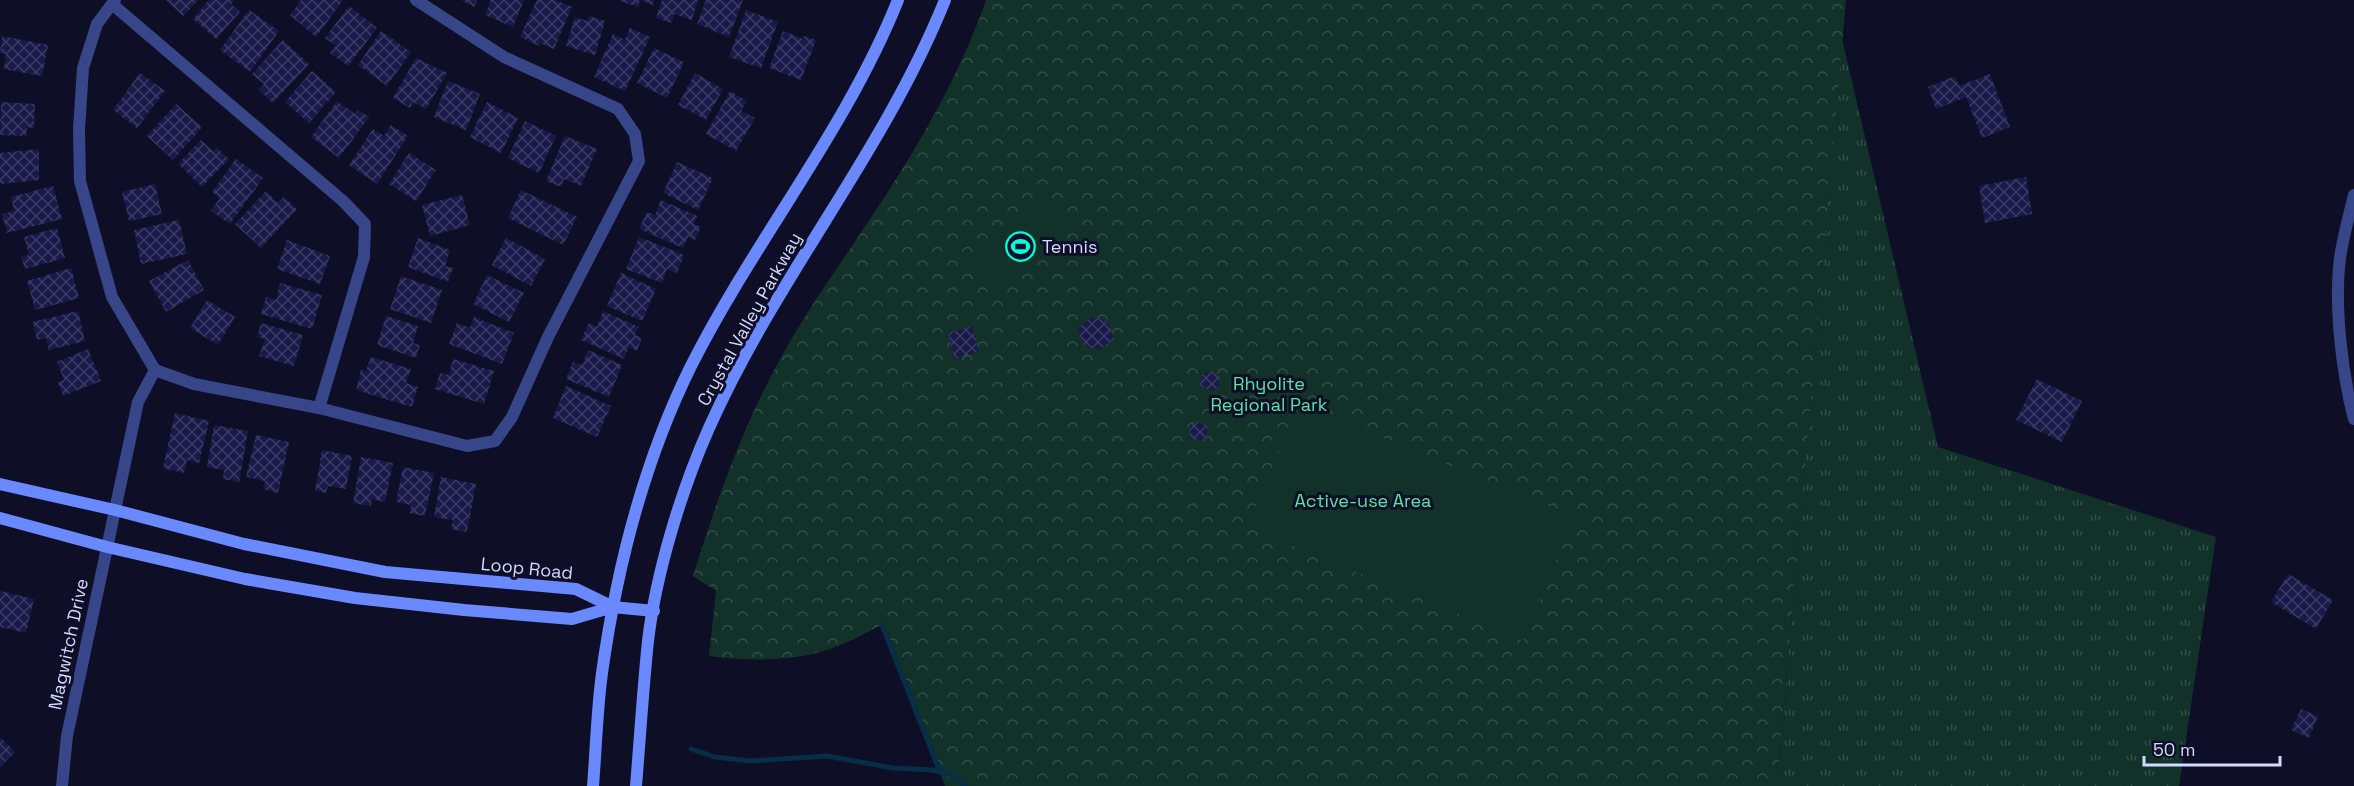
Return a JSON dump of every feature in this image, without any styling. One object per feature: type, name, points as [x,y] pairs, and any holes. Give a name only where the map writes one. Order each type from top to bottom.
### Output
[{"type":"main road","name":"Crystal Valley Parkway","points":[[593,786],[602,675],[625,543],[639,495],[674,403],[716,322],[846,104],[898,0]]},
{"type":"main road","name":"Crystal Valley Parkway","points":[[636,786],[649,640],[654,611],[666,554],[692,470],[726,392],[765,320],[884,126],[930,37],[945,0]]},
{"type":"main road","name":"Loop Road","points":[[0,484],[115,510],[244,544],[385,572],[576,589],[613,607]]},
{"type":"main road","points":[[0,518],[107,547],[244,579],[355,598],[572,619],[613,607],[654,611]]},
{"type":"street","points":[[319,408],[364,257],[365,224],[343,201],[113,2],[97,24],[83,68],[79,129],[80,182],[112,297],[155,370],[194,384],[319,408],[467,446],[495,441],[512,417],[548,337],[639,161],[635,134],[618,109],[504,57],[416,0]]},
{"type":"street","points":[[2354,195],[2340,260],[2339,314],[2345,387],[2354,419]]},
{"type":"street","name":"Magwitch Drive","points":[[62,786],[67,736],[138,402],[155,370]]},
{"type":"green space","name":"Rhyolite Regional Park","points":[[986,0],[1846,0],[1777,786],[945,786],[882,625],[837,647],[800,656],[739,659],[709,656],[716,591],[693,576],[721,491],[743,435],[792,338],[882,201],[932,118],[962,60]]},
{"type":"green space","points":[[1842,39],[1938,447],[2216,537],[2179,786],[1777,786]]},
{"type":"green space","name":"Tennis","points":[[1035,204],[1048,204],[1066,225],[1064,239],[1007,289],[995,289],[976,267],[978,253]]},
{"type":"green space","name":"Active-use Area","points":[[1299,403],[1574,517],[1523,641],[1248,527]]},
{"type":"building","points":[[166,0],[198,0],[183,16]]},
{"type":"building","points":[[209,0],[234,0],[231,4],[240,12],[216,39],[193,19]]},
{"type":"building","points":[[301,0],[343,0],[316,37],[290,15]]},
{"type":"building","points":[[461,0],[478,0],[474,7]]},
{"type":"building","points":[[491,0],[524,0],[513,27],[485,15]]},
{"type":"building","points":[[537,0],[555,0],[572,7],[554,49],[540,43],[539,46],[520,37]]},
{"type":"building","points":[[618,0],[640,0],[638,7]]},
{"type":"building","points":[[640,0],[654,0],[653,5]]},
{"type":"building","points":[[662,0],[698,0],[692,20],[674,14],[672,23],[656,18]]},
{"type":"building","points":[[706,0],[743,0],[729,37],[697,24]]},
{"type":"building","points":[[349,6],[377,28],[348,66],[330,53],[336,46],[325,38]]},
{"type":"building","points":[[249,10],[279,31],[250,72],[220,50]]},
{"type":"building","points":[[746,10],[778,22],[761,68],[729,57]]},
{"type":"building","points":[[589,16],[605,21],[595,55],[566,46],[575,17],[587,21]]},
{"type":"building","points":[[630,28],[650,37],[625,91],[594,77],[613,34],[625,40]]},
{"type":"building","points":[[381,31],[411,52],[387,86],[358,65]]},
{"type":"building","points":[[783,31],[803,39],[804,36],[816,40],[801,80],[769,68]]},
{"type":"building","points":[[2,36],[48,45],[42,76],[4,69],[6,54],[0,53]]},
{"type":"building","points":[[283,40],[309,64],[273,103],[259,90],[264,84],[252,74]]},
{"type":"building","points":[[654,48],[684,62],[667,98],[637,83]]},
{"type":"building","points":[[416,58],[447,73],[426,109],[413,102],[410,108],[393,98]]},
{"type":"building","points":[[312,71],[336,92],[309,123],[285,102]]},
{"type":"building","points":[[140,73],[165,91],[137,128],[113,110]]},
{"type":"building","points":[[695,73],[723,89],[706,120],[678,105]]},
{"type":"building","points":[[1990,74],[2010,127],[1982,138],[1966,97],[1936,109],[1928,87],[1955,76],[1959,86]]},
{"type":"building","points":[[448,81],[480,94],[466,130],[434,117]]},
{"type":"building","points":[[730,91],[747,101],[741,111],[755,118],[736,151],[706,134]]},
{"type":"building","points":[[337,101],[355,114],[358,110],[369,117],[339,158],[311,137]]},
{"type":"building","points":[[1,102],[35,104],[34,128],[27,127],[26,136],[0,135]]},
{"type":"building","points":[[487,102],[518,118],[501,153],[470,137]]},
{"type":"building","points":[[176,104],[202,127],[173,160],[147,136]]},
{"type":"building","points":[[525,121],[556,136],[539,173],[508,158]]},
{"type":"building","points":[[391,125],[408,136],[377,184],[349,165],[373,129],[384,136]]},
{"type":"building","points":[[565,136],[597,149],[581,186],[564,179],[561,187],[546,181]]},
{"type":"building","points":[[201,140],[213,151],[217,148],[229,159],[202,187],[178,164]]},
{"type":"building","points":[[39,149],[39,180],[0,184],[0,153]]},
{"type":"building","points":[[409,153],[436,170],[416,201],[389,184]]},
{"type":"building","points":[[236,159],[263,178],[230,224],[211,211],[220,198],[212,192]]},
{"type":"building","points":[[677,162],[713,178],[698,210],[663,193]]},
{"type":"building","points":[[2026,177],[2032,214],[1985,223],[1979,186]]},
{"type":"building","points":[[155,184],[162,214],[129,221],[122,192]]},
{"type":"building","points":[[53,186],[62,219],[7,233],[2,214],[14,211],[11,197]]},
{"type":"building","points":[[521,190],[577,217],[563,245],[508,218]]},
{"type":"building","points":[[266,191],[278,203],[284,197],[297,209],[261,248],[235,224]]},
{"type":"building","points":[[462,195],[470,225],[430,236],[422,205]]},
{"type":"building","points":[[661,200],[697,216],[694,224],[701,227],[695,240],[688,237],[683,248],[639,229],[647,212],[655,215]]},
{"type":"building","points":[[179,220],[187,254],[141,264],[134,230]]},
{"type":"building","points":[[57,228],[65,258],[25,269],[21,257],[29,255],[24,237]]},
{"type":"building","points":[[639,237],[684,255],[677,273],[667,269],[662,283],[626,269]]},
{"type":"building","points":[[418,238],[450,250],[445,266],[453,268],[448,282],[408,267]]},
{"type":"building","points":[[506,238],[545,259],[531,286],[492,265]]},
{"type":"building","points":[[287,240],[330,256],[320,284],[277,269]]},
{"type":"building","points":[[188,260],[204,290],[166,312],[149,281]]},
{"type":"building","points":[[71,268],[79,298],[35,310],[27,281]]},
{"type":"building","points":[[621,273],[656,289],[642,321],[607,306]]},
{"type":"building","points":[[487,275],[524,293],[509,322],[473,304]]},
{"type":"building","points":[[401,276],[442,290],[431,323],[390,309]]},
{"type":"building","points":[[280,283],[322,295],[312,329],[261,314],[266,297],[276,300]]},
{"type":"building","points":[[207,300],[235,317],[218,345],[190,328]]},
{"type":"building","points":[[78,311],[85,341],[49,350],[46,338],[37,340],[33,322]]},
{"type":"building","points":[[603,311],[639,327],[635,335],[642,338],[637,351],[629,347],[624,359],[581,340],[589,323],[597,327]]},
{"type":"building","points":[[386,316],[418,326],[413,343],[420,345],[416,358],[377,345]]},
{"type":"building","points":[[474,317],[514,333],[502,364],[449,344],[457,323],[470,328]]},
{"type":"building","points":[[1092,317],[1108,322],[1114,339],[1099,350],[1083,345],[1078,328]]},
{"type":"building","points":[[261,323],[303,335],[294,366],[259,356],[265,339],[257,337]]},
{"type":"building","points":[[972,326],[979,351],[955,359],[948,333]]},
{"type":"building","points":[[88,349],[101,381],[63,396],[58,382],[64,380],[57,362]]},
{"type":"building","points":[[588,350],[622,365],[609,397],[566,379],[573,362],[582,365]]},
{"type":"building","points":[[371,357],[411,369],[406,383],[418,387],[412,407],[356,390],[361,370],[366,371]]},
{"type":"building","points":[[453,359],[494,371],[484,404],[435,389],[440,373],[449,375]]},
{"type":"building","points":[[1211,371],[1220,377],[1218,388],[1210,391],[1200,385],[1202,375]]},
{"type":"building","points":[[2037,379],[2082,401],[2062,442],[2016,420]]},
{"type":"building","points":[[566,386],[611,406],[597,437],[553,418]]},
{"type":"building","points":[[175,413],[209,421],[199,463],[187,460],[184,473],[163,468]]},
{"type":"building","points":[[1200,421],[1208,427],[1207,438],[1198,441],[1189,436],[1190,425]]},
{"type":"building","points":[[214,425],[248,431],[239,482],[223,479],[224,470],[207,467]]},
{"type":"building","points":[[256,435],[289,442],[278,493],[263,489],[265,481],[246,477]]},
{"type":"building","points":[[322,450],[352,456],[346,489],[328,486],[326,493],[315,491]]},
{"type":"building","points":[[361,457],[393,463],[385,502],[372,499],[371,506],[353,503]]},
{"type":"building","points":[[403,467],[434,473],[425,516],[409,513],[411,505],[396,502]]},
{"type":"building","points":[[441,477],[476,484],[467,532],[451,529],[453,520],[434,517]]},
{"type":"building","points":[[2288,574],[2333,600],[2316,629],[2271,602]]},
{"type":"building","points":[[0,591],[34,599],[26,633],[0,627]]},
{"type":"building","points":[[2301,709],[2318,716],[2309,738],[2291,730]]},
{"type":"building","points":[[0,737],[15,752],[0,767]]},
{"type":"waterway","points":[[882,625],[940,772]]},
{"type":"waterway","points":[[691,749],[715,757],[750,761],[827,756],[893,768],[932,770],[952,775],[966,786]]},
{"type":"place","name":"Tennis","points":[[1021,246]]}]
